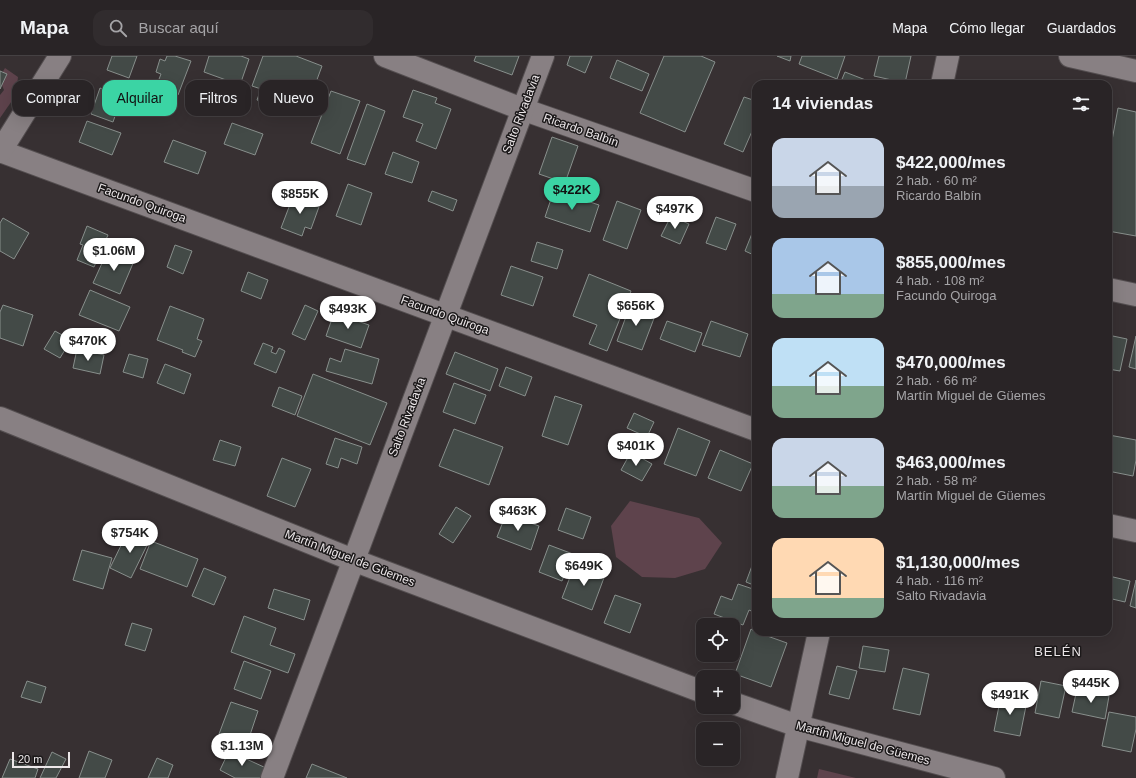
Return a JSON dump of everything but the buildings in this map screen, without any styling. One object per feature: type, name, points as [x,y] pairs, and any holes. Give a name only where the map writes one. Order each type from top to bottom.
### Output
[{"type":"street","points":[[0,151],[60,56]]},
{"type":"street","name":"Ricardo Balbín","points":[[385,56],[522,109],[752,190]]},
{"type":"street","name":"Salto Rivadavia","points":[[272,778],[543,56]]},
{"type":"street","points":[[943,80],[948,56]]},
{"type":"street","points":[[1070,56],[1136,71]]},
{"type":"street","name":"Facundo Quiroga","points":[[0,151],[752,429]]},
{"type":"street","points":[[1112,290],[1136,295]]},
{"type":"street","name":"Martín Miguel de Güemes","points":[[0,418],[353,560],[696,689]]},
{"type":"street","points":[[1112,526],[1136,531]]},
{"type":"street","points":[[787,778],[818,636]]},
{"type":"street","name":"Martín Miguel de Güemes","points":[[740,705],[798,726],[994,778]]},
{"type":"shaded area","points":[[5,68],[18,77],[18,80],[12,80],[12,101],[0,118],[0,95],[4,90],[1,79]]},
{"type":"shaded area","points":[[630,501],[699,518],[722,543],[705,569],[675,578],[642,577],[616,557],[611,526]]},
{"type":"shaded area","points":[[819,769],[856,778],[817,778]]},
{"type":"district","name":"BELÉN","points":[[1058,651]]}]
